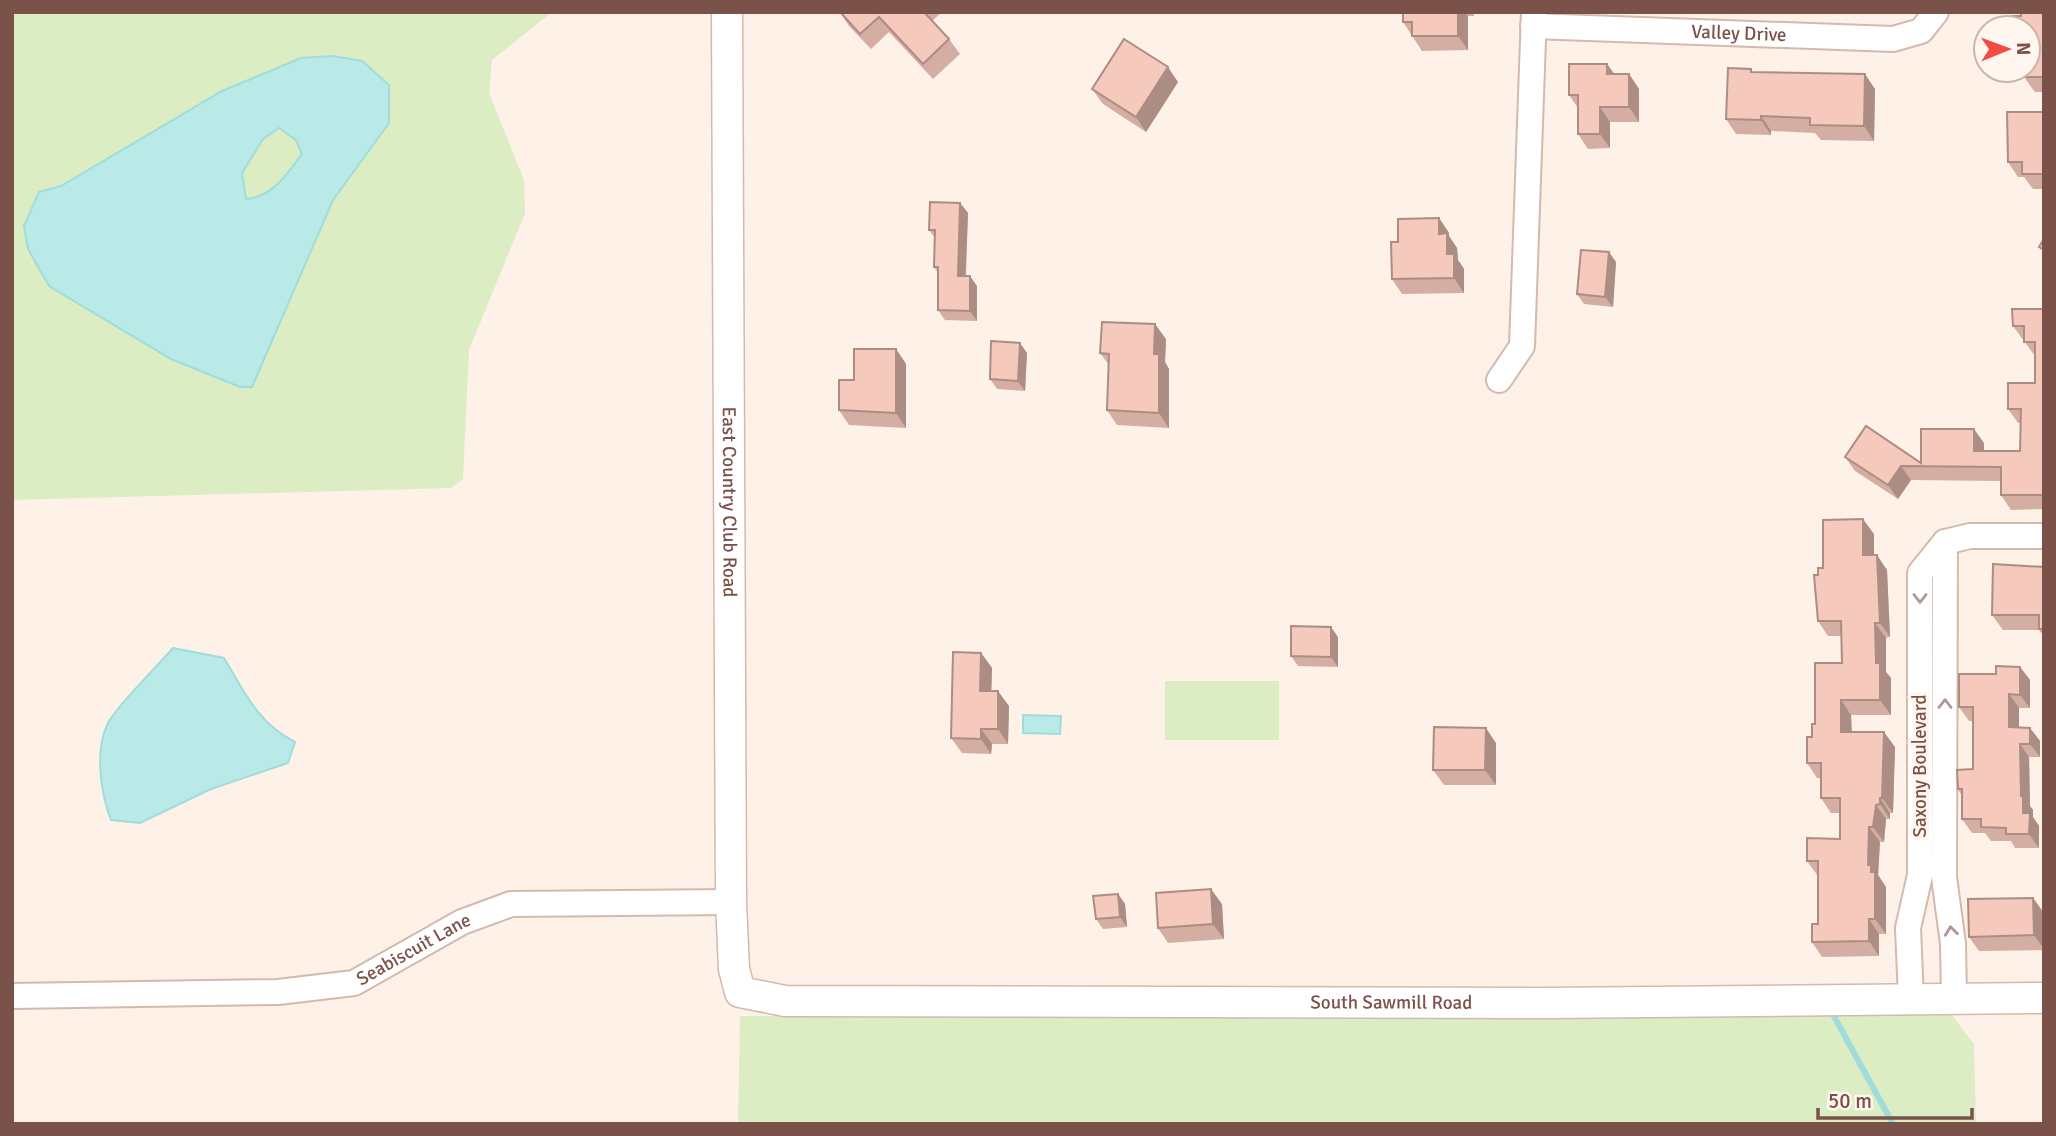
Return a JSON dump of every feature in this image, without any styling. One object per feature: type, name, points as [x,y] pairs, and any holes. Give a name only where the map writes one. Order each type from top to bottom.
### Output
[{"type":"street","name":"East Country Club Road","points":[[727,12],[731,902],[734,969],[740,992]]},
{"type":"street","name":"Valley Drive","points":[[1534,19],[1892,39],[1921,31],[1936,12]]},
{"type":"street","points":[[1499,380],[1522,346],[1534,19]]},
{"type":"street","points":[[1945,542],[1970,536],[2044,536]]},
{"type":"street","name":"Saxony Boulevard","points":[[1911,999],[1908,928],[1920,875],[1920,573],[1945,542]]},
{"type":"street","name":"Saxony Boulevard","points":[[1945,542],[1944,877],[1953,944],[1954,999]]},
{"type":"street","name":"Seabiscuit Lane","points":[[12,996],[278,992],[354,983],[462,922],[511,904],[731,902]]},
{"type":"street","name":"South Sawmill Road","points":[[740,992],[785,1002],[1548,1003],[2044,998]]},
{"type":"green space","points":[[12,12],[552,12],[492,60],[489,93],[524,180],[525,213],[469,350],[463,479],[451,488],[12,500]]},
{"type":"green space","points":[[1165,681],[1279,681],[1279,740],[1165,740]]},
{"type":"green space","points":[[1949,1011],[1974,1044],[1976,1124],[738,1124],[740,1016],[1747,1015]]},
{"type":"water","points":[[333,56],[362,61],[389,85],[389,123],[333,200],[252,387],[240,387],[171,359],[49,286],[28,249],[24,226],[39,192],[61,186],[222,91],[301,58]],"holes":[[[279,128],[296,140],[302,154],[285,177],[264,194],[246,199],[242,173],[263,139]]]},
{"type":"water","points":[[173,648],[224,658],[253,706],[271,726],[295,742],[288,763],[211,789],[140,823],[111,820],[100,772],[104,734],[120,706]]},
{"type":"water","points":[[1023,715],[1061,716],[1060,734],[1023,733]]},
{"type":"building","points":[[840,12],[924,12],[949,39],[923,64],[879,17],[860,34]]},
{"type":"building","points":[[1403,12],[1458,12],[1458,36],[1412,36],[1412,22],[1403,22]]},
{"type":"building","points":[[2044,12],[2044,77],[2042,14],[2021,14]]},
{"type":"building","points":[[1124,39],[1168,67],[1136,117],[1092,89]]},
{"type":"building","points":[[1569,64],[1607,64],[1607,74],[1629,74],[1629,107],[1600,107],[1600,134],[1578,134],[1578,95],[1569,95]]},
{"type":"building","points":[[1728,68],[1751,69],[1751,72],[1865,74],[1864,126],[1810,125],[1810,118],[1761,116],[1761,120],[1726,119]]},
{"type":"building","points":[[2007,112],[2044,112],[2044,174],[2022,174],[2022,162],[2008,162]]},
{"type":"building","points":[[930,202],[960,203],[958,276],[970,276],[970,311],[938,310],[938,267],[934,267],[935,230],[929,230]]},
{"type":"building","points":[[1439,218],[1439,234],[1447,233],[1447,254],[1454,254],[1454,278],[1392,279],[1391,242],[1398,242],[1398,219]]},
{"type":"building","points":[[1581,250],[1609,252],[1605,297],[1577,294]]},
{"type":"building","points":[[2012,309],[2044,309],[2044,495],[2001,495],[2001,467],[1901,466],[1888,485],[1845,457],[1866,426],[1921,463],[1921,429],[1974,429],[1974,451],[2020,451],[2021,409],[2008,409],[2008,383],[2035,383],[2035,342],[2024,342],[2024,326],[2013,326]]},
{"type":"building","points":[[1102,322],[1155,324],[1154,354],[1159,354],[1159,413],[1107,410],[1109,354],[1100,353]]},
{"type":"building","points":[[991,341],[1020,343],[1018,381],[990,379]]},
{"type":"building","points":[[854,349],[896,349],[896,413],[839,410],[839,380],[854,380]]},
{"type":"building","points":[[1863,519],[1863,555],[1877,555],[1880,623],[1875,623],[1876,663],[1880,663],[1880,700],[1841,700],[1841,732],[1884,732],[1882,798],[1880,804],[1876,805],[1873,827],[1869,827],[1868,865],[1871,865],[1871,872],[1875,872],[1875,919],[1869,919],[1869,941],[1812,942],[1812,924],[1818,924],[1818,861],[1807,861],[1807,838],[1840,839],[1840,798],[1821,798],[1821,763],[1807,763],[1807,737],[1812,737],[1812,724],[1815,724],[1815,663],[1842,663],[1841,621],[1818,621],[1814,575],[1818,575],[1818,568],[1823,568],[1823,520]]},
{"type":"building","points":[[1993,564],[2044,567],[2044,629],[2039,629],[2039,615],[1992,615]]},
{"type":"building","points":[[1291,626],[1331,627],[1331,657],[1291,656]]},
{"type":"building","points":[[953,652],[981,653],[980,691],[998,691],[998,729],[981,729],[981,739],[951,738]]},
{"type":"building","points":[[1996,666],[2020,667],[2020,695],[2009,694],[2009,727],[2030,728],[2030,744],[2020,744],[2021,796],[2023,813],[2030,813],[2029,834],[2006,834],[2006,828],[1981,827],[1981,819],[1962,819],[1962,789],[1958,789],[1957,770],[1973,769],[1973,707],[1959,707],[1959,674],[1996,674]]},
{"type":"building","points":[[1434,727],[1486,728],[1485,770],[1433,770]]},
{"type":"building","points":[[1211,889],[1213,924],[1158,928],[1156,893]]},
{"type":"building","points":[[1118,894],[1120,917],[1096,919],[1093,896]]},
{"type":"building","points":[[2033,898],[2034,935],[1969,937],[1968,899]]},
{"type":"waterway","points":[[1830,1009],[1893,1124]]}]
